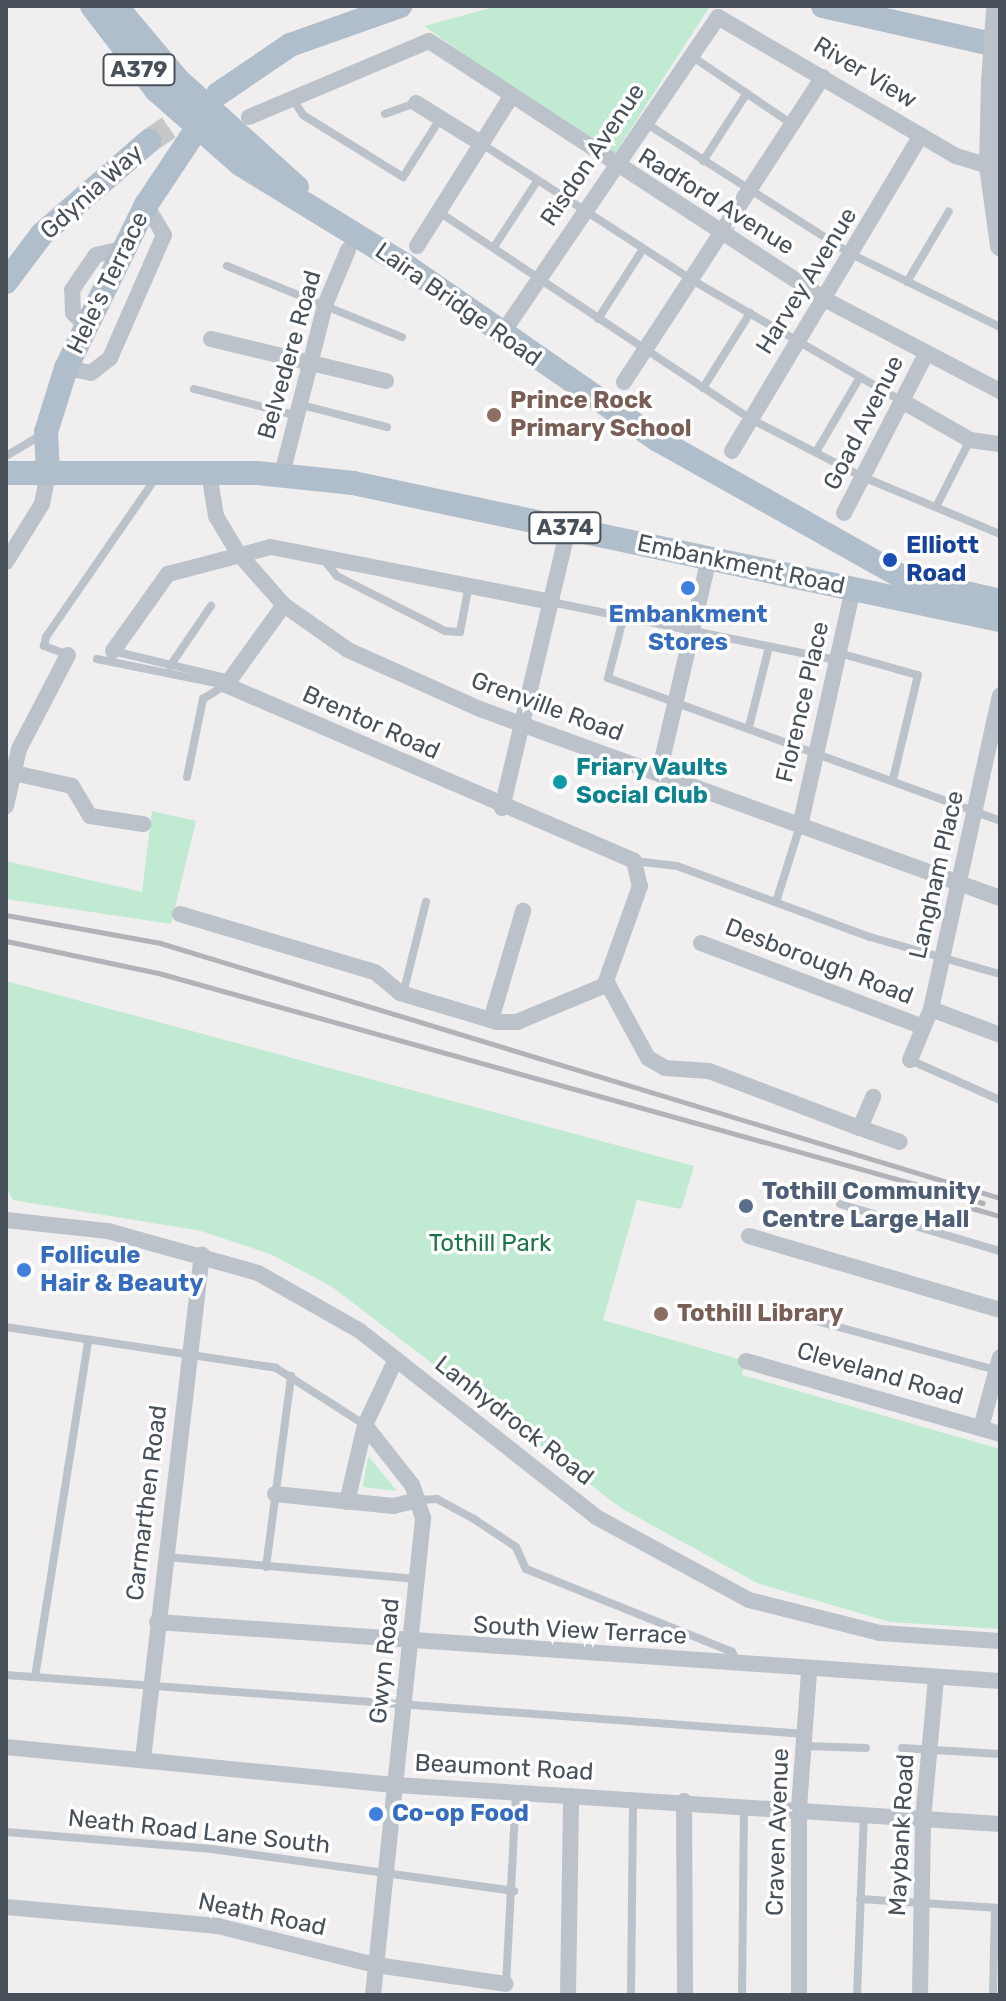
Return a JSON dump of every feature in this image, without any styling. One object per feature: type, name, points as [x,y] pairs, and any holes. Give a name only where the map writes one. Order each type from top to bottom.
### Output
[{"type":"main road","name":"Laira Bridge Road","points":[[92,6],[324,214],[658,440],[925,584]]},
{"type":"main road","name":"Laira Bridge Road","points":[[116,6],[206,110]]},
{"type":"main road","points":[[206,110],[290,45],[400,6]]},
{"type":"main road","points":[[823,6],[1000,46]]},
{"type":"main road","name":"Hele's Terrace","points":[[48,472],[46,432],[66,368],[146,205],[206,110]]},
{"type":"main road","name":"Gdynia Way","points":[[6,282],[42,234],[149,141]]},
{"type":"main road","name":"Embankment Road","points":[[6,473],[282,474],[568,529],[1000,620]]},
{"type":"main road","points":[[925,584],[1000,601]]},
{"type":"main road","name":"A374","points":[[925,584],[965,612]]},
{"type":"street","points":[[996,8],[991,83],[995,137],[989,166],[1000,246]]},
{"type":"street","name":"Risdon Avenue","points":[[510,322],[689,54],[718,17]]},
{"type":"street","name":"River View","points":[[718,17],[921,135],[989,166]]},
{"type":"street","name":"Radford Avenue","points":[[292,98],[416,41],[429,41],[614,166],[826,300],[1000,391]]},
{"type":"street","points":[[624,382],[823,77]]},
{"type":"street","points":[[417,246],[511,97]]},
{"type":"street","points":[[249,117],[292,98]]},
{"type":"street","points":[[416,103],[482,144]]},
{"type":"street","name":"Harvey Avenue","points":[[732,451],[796,341],[853,255],[921,135]]},
{"type":"street","points":[[66,368],[91,373],[110,358],[164,235],[146,205]]},
{"type":"street","name":"Belvedere Road","points":[[282,474],[296,409],[325,305],[348,250]]},
{"type":"street","points":[[211,339],[386,381]]},
{"type":"street","name":"Goad Avenue","points":[[844,513],[926,354]]},
{"type":"street","points":[[902,401],[970,440],[1000,444]]},
{"type":"street","points":[[6,562],[42,504],[48,472]]},
{"type":"street","name":"Grenville Road","points":[[209,473],[216,516],[238,553],[284,605],[393,673],[522,724],[1000,898]]},
{"type":"street","points":[[502,808],[568,529]]},
{"type":"street","points":[[113,651],[168,574],[238,553],[271,547],[317,553],[551,602]]},
{"type":"street","points":[[659,773],[709,558]]},
{"type":"street","name":"Florence Place","points":[[800,826],[853,589]]},
{"type":"street","points":[[228,682],[284,605]]},
{"type":"street","points":[[6,806],[14,773],[12,745],[68,655]]},
{"type":"street","name":"Brentor Road","points":[[228,682],[502,808],[634,861]]},
{"type":"street","name":"Langham Place","points":[[910,1060],[921,1026],[931,1009],[958,883],[977,813],[1000,696]]},
{"type":"street","points":[[14,773],[72,786],[90,816],[143,824]]},
{"type":"street","points":[[634,861],[640,886],[608,984],[648,1058],[665,1068],[709,1071],[900,1142]]},
{"type":"street","points":[[491,1020],[523,911]]},
{"type":"street","points":[[180,914],[375,972],[403,994],[491,1020],[517,1022],[608,984]]},
{"type":"street","name":"Desborough Road","points":[[701,943],[921,1026]]},
{"type":"street","name":"Desborough Road","points":[[931,1009],[1000,1035]]},
{"type":"street","points":[[860,1128],[873,1097]]},
{"type":"street","name":"Lanhydrock Road","points":[[6,1220],[108,1231],[202,1254],[280,1284],[396,1359],[596,1517],[749,1600],[880,1633],[1000,1641]]},
{"type":"street","points":[[749,1236],[1000,1310]]},
{"type":"street","name":"Carmarthen Road","points":[[143,1759],[149,1686],[202,1254]]},
{"type":"street","points":[[347,1502],[365,1425],[396,1359]]},
{"type":"street","name":"Cleveland Road","points":[[746,1361],[1000,1434]]},
{"type":"street","points":[[981,1428],[999,1366]]},
{"type":"street","points":[[365,1425],[418,1500]]},
{"type":"street","points":[[275,1494],[347,1502],[418,1500]]},
{"type":"street","name":"Gwyn Road","points":[[373,1995],[417,1579],[418,1500]]},
{"type":"street","name":"South View Terrace","points":[[157,1622],[410,1645],[1000,1681]]},
{"type":"street","name":"Craven Avenue","points":[[799,1995],[799,1808],[809,1671]]},
{"type":"street","name":"Maybank Road","points":[[920,1995],[923,1819],[936,1678]]},
{"type":"street","name":"Beaumont Road","points":[[6,1747],[396,1785],[744,1804],[1000,1824]]},
{"type":"street","points":[[568,1995],[571,1796]]},
{"type":"street","points":[[684,1801],[685,1995]]},
{"type":"street","name":"Neath Road","points":[[6,1907],[218,1926],[376,1965],[506,1984]]},
{"type":"lane","points":[[689,54],[792,124]]},
{"type":"lane","points":[[703,161],[747,93]]},
{"type":"lane","points":[[292,98],[303,115],[403,177],[440,119]]},
{"type":"lane","points":[[385,114],[416,103]]},
{"type":"lane","points":[[644,122],[747,191],[853,255],[1000,327]]},
{"type":"lane","points":[[482,144],[692,280],[902,401]]},
{"type":"lane","points":[[494,247],[537,181]]},
{"type":"lane","points":[[907,282],[949,211]]},
{"type":"lane","points":[[439,212],[540,277],[644,351],[751,419],[863,477],[1000,534]]},
{"type":"lane","points":[[598,319],[643,249]]},
{"type":"lane","points":[[227,266],[402,337]]},
{"type":"lane","points":[[703,388],[750,313]]},
{"type":"lane","points":[[816,452],[860,377]]},
{"type":"lane","points":[[194,389],[387,427]]},
{"type":"lane","points":[[6,456],[46,432]]},
{"type":"lane","points":[[936,507],[970,440]]},
{"type":"lane","points":[[68,655],[44,646],[46,637],[158,475]]},
{"type":"lane","points":[[317,553],[337,576],[445,631],[460,632],[469,584]]},
{"type":"lane","points":[[551,602],[623,619],[838,657],[918,675],[893,779]]},
{"type":"lane","points":[[170,666],[211,606]]},
{"type":"lane","points":[[623,619],[608,678],[893,779],[1000,821]]},
{"type":"lane","points":[[749,727],[769,647]]},
{"type":"lane","points":[[113,651],[228,682]]},
{"type":"lane","name":"Brentor Road","points":[[97,659],[228,682]]},
{"type":"lane","points":[[187,777],[203,699],[228,682]]},
{"type":"lane","points":[[776,902],[800,826]]},
{"type":"lane","points":[[634,861],[677,866],[776,902],[1000,974]]},
{"type":"lane","points":[[403,994],[426,902]]},
{"type":"lane","points":[[910,1060],[1000,1100]]},
{"type":"lane","points":[[840,1204],[1000,1251]]},
{"type":"lane","points":[[791,1314],[999,1366]]},
{"type":"lane","points":[[6,1327],[291,1376],[365,1425]]},
{"type":"lane","points":[[35,1677],[88,1341]]},
{"type":"lane","points":[[266,1567],[291,1376]]},
{"type":"lane","points":[[418,1500],[437,1499],[474,1519],[516,1547],[526,1569],[732,1652],[739,1664]]},
{"type":"lane","points":[[165,1557],[417,1579]]},
{"type":"lane","points":[[6,1675],[805,1740],[866,1748]]},
{"type":"lane","points":[[902,1748],[1000,1754]]},
{"type":"lane","points":[[506,1984],[514,1891],[516,1792]]},
{"type":"lane","points":[[631,1995],[633,1800]]},
{"type":"lane","points":[[742,1995],[744,1804]]},
{"type":"lane","points":[[857,1995],[864,1812]]},
{"type":"lane","name":"Neath Road Lane South","points":[[6,1832],[212,1849],[514,1891]]},
{"type":"lane","points":[[860,1899],[998,1908],[993,1995]]},
{"type":"green space","points":[[498,6],[710,6],[612,158],[424,26]]},
{"type":"green space","points":[[152,811],[196,821],[171,924],[6,899],[6,861],[142,892]]},
{"type":"green space","name":"Tothill Park","points":[[6,981],[694,1166],[681,1209],[637,1200],[603,1320],[746,1361],[742,1375],[1000,1449],[1000,1629],[890,1622],[757,1583],[621,1508],[331,1286],[270,1254],[201,1231],[13,1200],[6,1186]]},
{"type":"green space","points":[[368,1456],[397,1491],[363,1487]]},
{"type":"tunnel","points":[[149,141],[203,104]]},
{"type":"railway","points":[[6,915],[160,943],[1000,1198]]},
{"type":"railway","points":[[6,941],[162,974],[983,1203]]},
{"type":"railway","points":[[968,1207],[1000,1216]]},
{"type":"place","name":"Prince Rock Primary School","points":[[494,415]]},
{"type":"place","name":"Elliott Road","points":[[890,560]]},
{"type":"place","name":"Embankment Stores","points":[[688,588]]},
{"type":"place","name":"Friary Vaults Social Club","points":[[560,782]]},
{"type":"place","name":"Tothill Community Centre Large Hall","points":[[746,1206]]},
{"type":"place","name":"Follicule Hair & Beauty","points":[[24,1270]]},
{"type":"place","name":"Tothill Library","points":[[661,1314]]},
{"type":"place","name":"Co-op Food","points":[[376,1814]]}]
